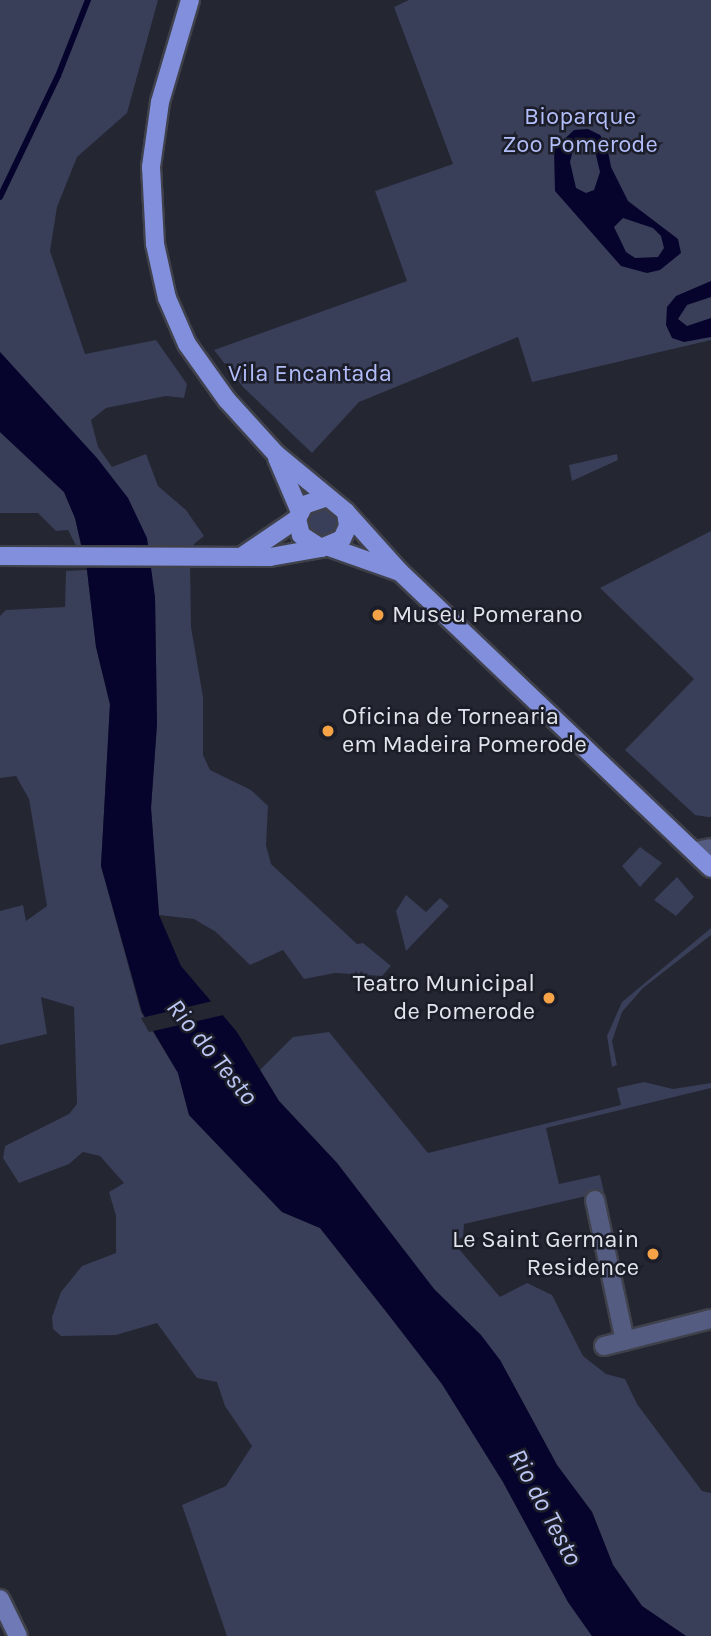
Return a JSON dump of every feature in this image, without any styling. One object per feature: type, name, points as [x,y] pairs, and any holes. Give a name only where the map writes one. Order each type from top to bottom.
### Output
[{"type":"main road","points":[[190,0],[154,135],[155,244],[167,298],[187,344],[204,372],[275,454],[346,512],[400,572],[704,849],[711,868]]},
{"type":"main road","points":[[275,454],[299,515],[301,535],[325,547],[400,572]]},
{"type":"main road","points":[[241,556],[299,515],[311,500],[327,497]]},
{"type":"main road","points":[[0,556],[289,555],[325,547],[346,533],[346,512]]},
{"type":"main road","points":[[0,1599],[18,1636]]},
{"type":"street","points":[[595,1200],[625,1341]]},
{"type":"street","points":[[604,1346],[711,1319]]},
{"type":"green space","points":[[0,0],[158,0],[127,113],[77,157],[57,207],[50,251],[85,354],[156,340],[187,384],[184,398],[166,396],[106,408],[91,420],[98,447],[112,467],[146,454],[158,486],[186,510],[204,536],[194,544],[190,559],[191,627],[203,697],[203,755],[210,770],[251,790],[268,806],[266,845],[271,864],[357,944],[363,943],[391,966],[382,976],[335,973],[304,979],[283,950],[250,965],[216,932],[194,919],[159,915],[151,808],[157,724],[155,597],[128,498],[0,352]]},
{"type":"green space","name":"Bioparque Zoo Pomerode","points":[[409,0],[711,0],[711,340],[532,382],[518,337],[359,402],[312,453],[243,387],[214,350],[407,281],[375,191],[453,164],[394,7]]},
{"type":"green space","points":[[0,432],[64,492],[75,518],[85,563],[68,530],[56,531],[38,513],[0,513]]},
{"type":"green space","points":[[617,454],[618,460],[572,481],[569,465]]},
{"type":"green space","points":[[323,506],[334,511],[339,522],[334,533],[323,538],[312,533],[307,522],[312,511]]},
{"type":"green space","points":[[711,531],[711,817],[708,817],[695,815],[625,750],[694,679],[600,588]]},
{"type":"green space","points":[[87,570],[96,647],[110,705],[101,866],[141,1012],[178,1073],[189,1115],[282,1212],[320,1228],[388,1314],[442,1384],[503,1482],[568,1602],[592,1636],[227,1636],[182,1505],[226,1486],[252,1446],[225,1406],[217,1382],[197,1378],[157,1323],[116,1335],[61,1336],[53,1329],[52,1317],[61,1292],[82,1266],[116,1253],[116,1216],[109,1192],[124,1183],[100,1156],[83,1152],[69,1164],[19,1183],[3,1158],[5,1146],[69,1114],[77,1104],[74,1007],[41,997],[47,1034],[0,1045],[0,911],[23,905],[26,921],[47,906],[29,799],[16,776],[0,778],[0,616],[6,610],[65,607],[66,571]]},
{"type":"green space","points":[[640,847],[662,863],[640,887],[622,866]]},
{"type":"green space","points":[[677,877],[694,897],[676,916],[654,900]]},
{"type":"green space","points":[[406,895],[426,912],[440,898],[449,906],[406,951],[396,911]]},
{"type":"green space","points":[[711,928],[711,935],[643,988],[622,1012],[612,1041],[617,1065],[612,1067],[607,1036],[622,1002]]},
{"type":"green space","points":[[329,1032],[428,1153],[621,1105],[617,1088],[644,1082],[673,1089],[711,1083],[711,1088],[546,1128],[559,1184],[600,1175],[604,1192],[464,1224],[463,1237],[453,1242],[500,1297],[527,1283],[552,1295],[583,1356],[606,1374],[625,1379],[637,1404],[702,1491],[711,1493],[711,1636],[686,1636],[642,1606],[613,1565],[592,1512],[557,1465],[500,1360],[434,1289],[337,1163],[279,1101],[260,1070],[293,1037]]},
{"type":"water","points":[[588,129],[600,135],[607,146],[611,167],[628,201],[678,239],[681,253],[660,270],[647,273],[621,266],[555,191],[554,149],[574,130]],"holes":[[[584,140],[595,151],[600,172],[594,190],[586,193],[576,188],[570,162],[575,142]],[[623,218],[653,228],[661,236],[664,248],[658,257],[635,258],[626,252],[614,227]]]},
{"type":"water","points":[[711,281],[711,297],[687,305],[678,319],[687,326],[711,318],[711,337],[684,342],[672,338],[666,325],[667,307],[676,296]]},
{"type":"water","name":"Rio do Testo","points":[[0,352],[97,458],[128,498],[147,538],[155,597],[157,724],[151,808],[159,915],[181,966],[237,1032],[279,1101],[337,1163],[434,1289],[481,1335],[500,1360],[557,1465],[592,1512],[613,1565],[642,1606],[686,1636],[592,1636],[568,1602],[503,1482],[442,1384],[388,1314],[320,1228],[282,1212],[189,1115],[178,1073],[142,1012],[101,866],[110,704],[96,647],[87,570],[75,518],[64,492],[0,432]]},
{"type":"pier","points":[[217,1000],[228,1014],[149,1032],[141,1018]]},
{"type":"waterway","points":[[0,197],[58,76],[88,0]]},
{"type":"place","name":"Museu Pomerano","points":[[378,615]]},
{"type":"place","name":"Oficina de Tornearia em Madeira Pomerode","points":[[328,731]]},
{"type":"place","name":"Teatro Municipal de Pomerode","points":[[549,998]]},
{"type":"place","name":"Le Saint Germain Residence","points":[[653,1254]]},
{"type":"park label","name":"Vila Encantada","points":[[310,374]]}]
